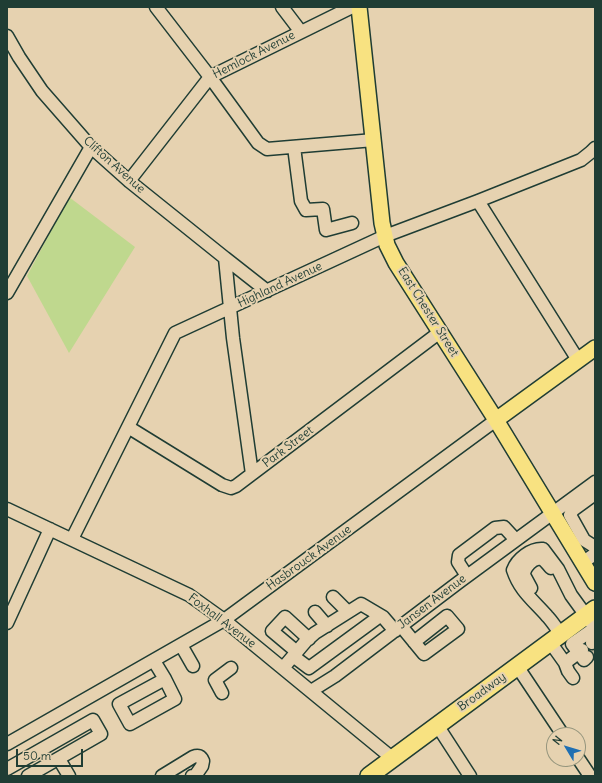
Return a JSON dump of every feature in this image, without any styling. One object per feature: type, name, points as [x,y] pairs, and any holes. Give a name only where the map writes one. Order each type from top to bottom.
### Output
[{"type":"highway","name":"Broadway","points":[[374,774],[392,758],[555,638],[593,620]]},
{"type":"main road","name":"East Chester Street","points":[[359,7],[387,245],[396,263],[496,420],[595,583]]},
{"type":"main road","name":"Hasbrouck Avenue","points":[[496,420],[595,348]]},
{"type":"street","points":[[156,7],[258,143],[267,149],[374,140]]},
{"type":"street","points":[[282,7],[300,32]]},
{"type":"street","name":"Hemlock Avenue","points":[[129,181],[210,77],[352,7]]},
{"type":"street","name":"Clifton Avenue","points":[[7,36],[42,91],[91,148],[129,181],[267,291]]},
{"type":"street","points":[[294,147],[301,200],[306,210],[323,209],[326,230],[352,223]]},
{"type":"street","points":[[7,293],[91,148]]},
{"type":"street","name":"Highland Avenue","points":[[72,539],[175,333],[385,236],[581,160],[595,148]]},
{"type":"street","points":[[478,201],[578,360]]},
{"type":"street","points":[[225,258],[230,308],[252,474]]},
{"type":"street","name":"Park Street","points":[[128,427],[222,485],[231,488],[236,486],[440,332]]},
{"type":"street","name":"Hasbrouck Avenue","points":[[7,744],[224,620],[496,420]]},
{"type":"street","name":"Jansen Avenue","points":[[311,691],[335,676],[467,576],[595,482]]},
{"type":"street","points":[[595,494],[573,510],[570,515],[584,540],[595,547]]},
{"type":"street","name":"Foxhall Avenue","points":[[7,509],[189,595],[224,620],[392,758]]},
{"type":"street","points":[[467,576],[458,562],[459,555],[495,528],[504,527],[516,540]]},
{"type":"street","points":[[8,620],[50,529]]},
{"type":"street","points":[[582,563],[595,554]]},
{"type":"street","points":[[565,663],[582,654],[572,644],[593,620],[571,595],[561,576],[550,568],[543,560],[535,560],[526,566],[524,572],[526,581],[545,608],[555,638],[568,671],[573,678]]},
{"type":"street","points":[[334,597],[348,612]]},
{"type":"street","points":[[283,668],[309,638],[361,604],[398,628],[414,642]]},
{"type":"street","points":[[315,612],[327,626]]},
{"type":"street","points":[[309,638],[285,617],[272,631],[310,668],[380,616]]},
{"type":"street","points":[[180,645],[193,666]]},
{"type":"street","points":[[154,660],[165,679]]},
{"type":"street","points":[[518,666],[558,727]]},
{"type":"street","points":[[222,693],[215,680],[231,668]]},
{"type":"street","points":[[52,719],[63,738]]},
{"type":"street","points":[[7,769],[93,720],[101,734],[28,776]]},
{"type":"street","points":[[437,726],[470,776]]},
{"type":"street","points":[[162,776],[196,756],[202,758],[202,766],[194,776],[174,769]]},
{"type":"street","points":[[59,759],[69,776]]},
{"type":"street","points":[[584,767],[590,776]]},
{"type":"green space","points":[[69,197],[135,247],[69,353],[27,276]]},
{"type":"tunnel","points":[[587,657],[595,652]]}]
